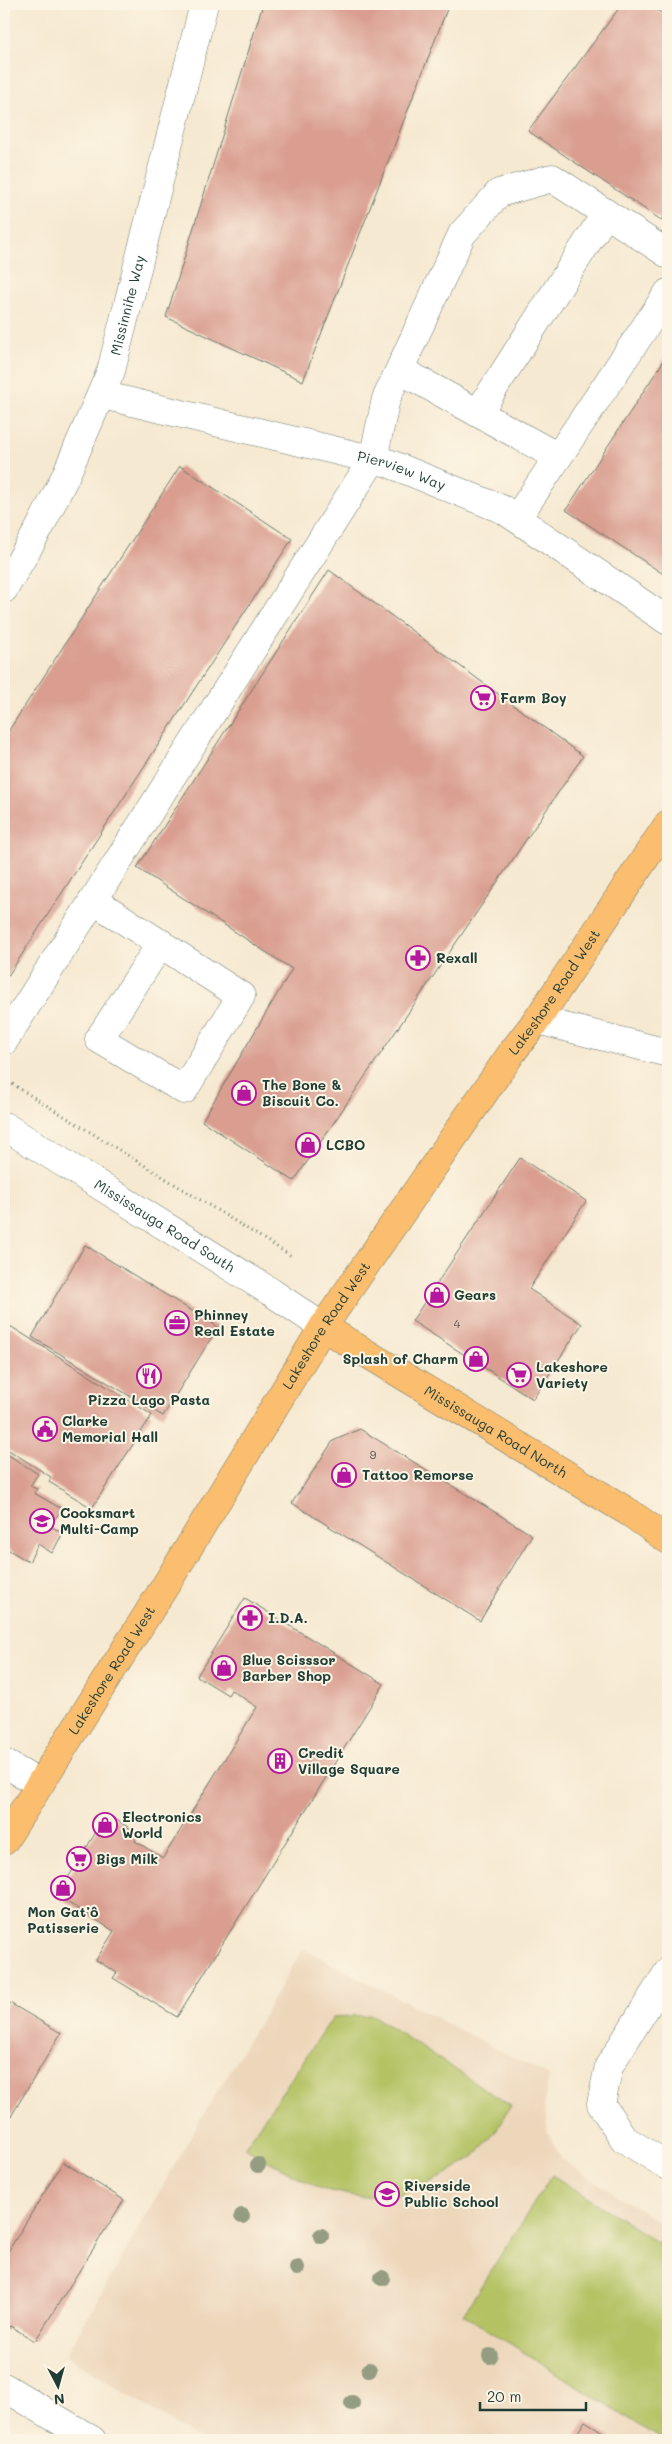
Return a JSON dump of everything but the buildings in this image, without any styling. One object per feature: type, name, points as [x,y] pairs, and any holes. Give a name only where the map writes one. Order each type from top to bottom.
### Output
[{"type":"main road","name":"Lakeshore Road West","points":[[4,1841],[167,1583],[323,1327],[513,1051],[537,1020],[668,824]]},
{"type":"main road","name":"Mississauga Road North","points":[[323,1327],[630,1513],[668,1540]]},
{"type":"street","name":"Missinnihe Way","points":[[4,589],[39,529],[102,395],[121,334],[204,4]]},
{"type":"street","points":[[4,1041],[373,459],[386,399],[462,234],[499,192],[552,178],[668,254]]},
{"type":"street","points":[[478,413],[606,213]]},
{"type":"street","points":[[517,518],[668,293]]},
{"type":"street","points":[[400,370],[558,457]]},
{"type":"street","name":"Pierview Way","points":[[102,395],[373,459],[504,510],[668,621]]},
{"type":"street","points":[[94,900],[161,943],[241,996],[184,1090],[98,1039],[161,943]]},
{"type":"street","points":[[537,1020],[668,1053]]},
{"type":"street","name":"Mississauga Road South","points":[[4,1126],[323,1327]]},
{"type":"street","points":[[4,1762],[40,1784]]},
{"type":"street","points":[[668,1972],[609,2066],[601,2104],[624,2139],[668,2166]]},
{"type":"street","points":[[4,2386],[92,2440]]},
{"type":"path","points":[[4,1079],[293,1257]]},
{"type":"shaded area","name":"Riverside Public School","points":[[303,1949],[549,2076],[544,2104],[548,2133],[561,2159],[668,2228],[668,2440],[200,2440],[66,2356],[202,2117]]},
{"type":"green space","points":[[372,2015],[511,2106],[496,2131],[475,2156],[442,2177],[400,2195],[361,2197],[321,2189],[244,2148],[333,2017]]},
{"type":"green space","points":[[552,2175],[668,2249],[668,2432],[663,2440],[463,2314]]},
{"type":"place","name":"Farm Boy","points":[[483,698]]},
{"type":"place","name":"Rexall","points":[[418,958]]},
{"type":"place","name":"The Bone & Biscuit Co.","points":[[244,1093]]},
{"type":"place","name":"LCBO","points":[[308,1145]]},
{"type":"place","name":"Gears","points":[[437,1295]]},
{"type":"place","name":"Phinney Real Estate","points":[[177,1323]]},
{"type":"place","name":"Splash of Charm","points":[[476,1359]]},
{"type":"place","name":"Lakeshore Variety","points":[[519,1375]]},
{"type":"place","name":"Pizza Lago Pasta","points":[[149,1376]]},
{"type":"place","name":"Clarke Memorial Hall","points":[[45,1429]]},
{"type":"place","name":"Tattoo Remorse","points":[[344,1475]]},
{"type":"place","name":"Cooksmart Multi-Camp","points":[[42,1521]]},
{"type":"place","name":"I.D.A.","points":[[250,1618]]},
{"type":"place","name":"Blue Scisssor Barber Shop","points":[[224,1668]]},
{"type":"place","name":"Credit Village Square","points":[[280,1761]]},
{"type":"place","name":"Electronics World","points":[[105,1825]]},
{"type":"place","name":"Bigs Milk","points":[[79,1859]]},
{"type":"place","name":"Mon Gat’ô Patisserie","points":[[63,1888]]},
{"type":"place","name":"Riverside Public School","points":[[387,2194]]}]
